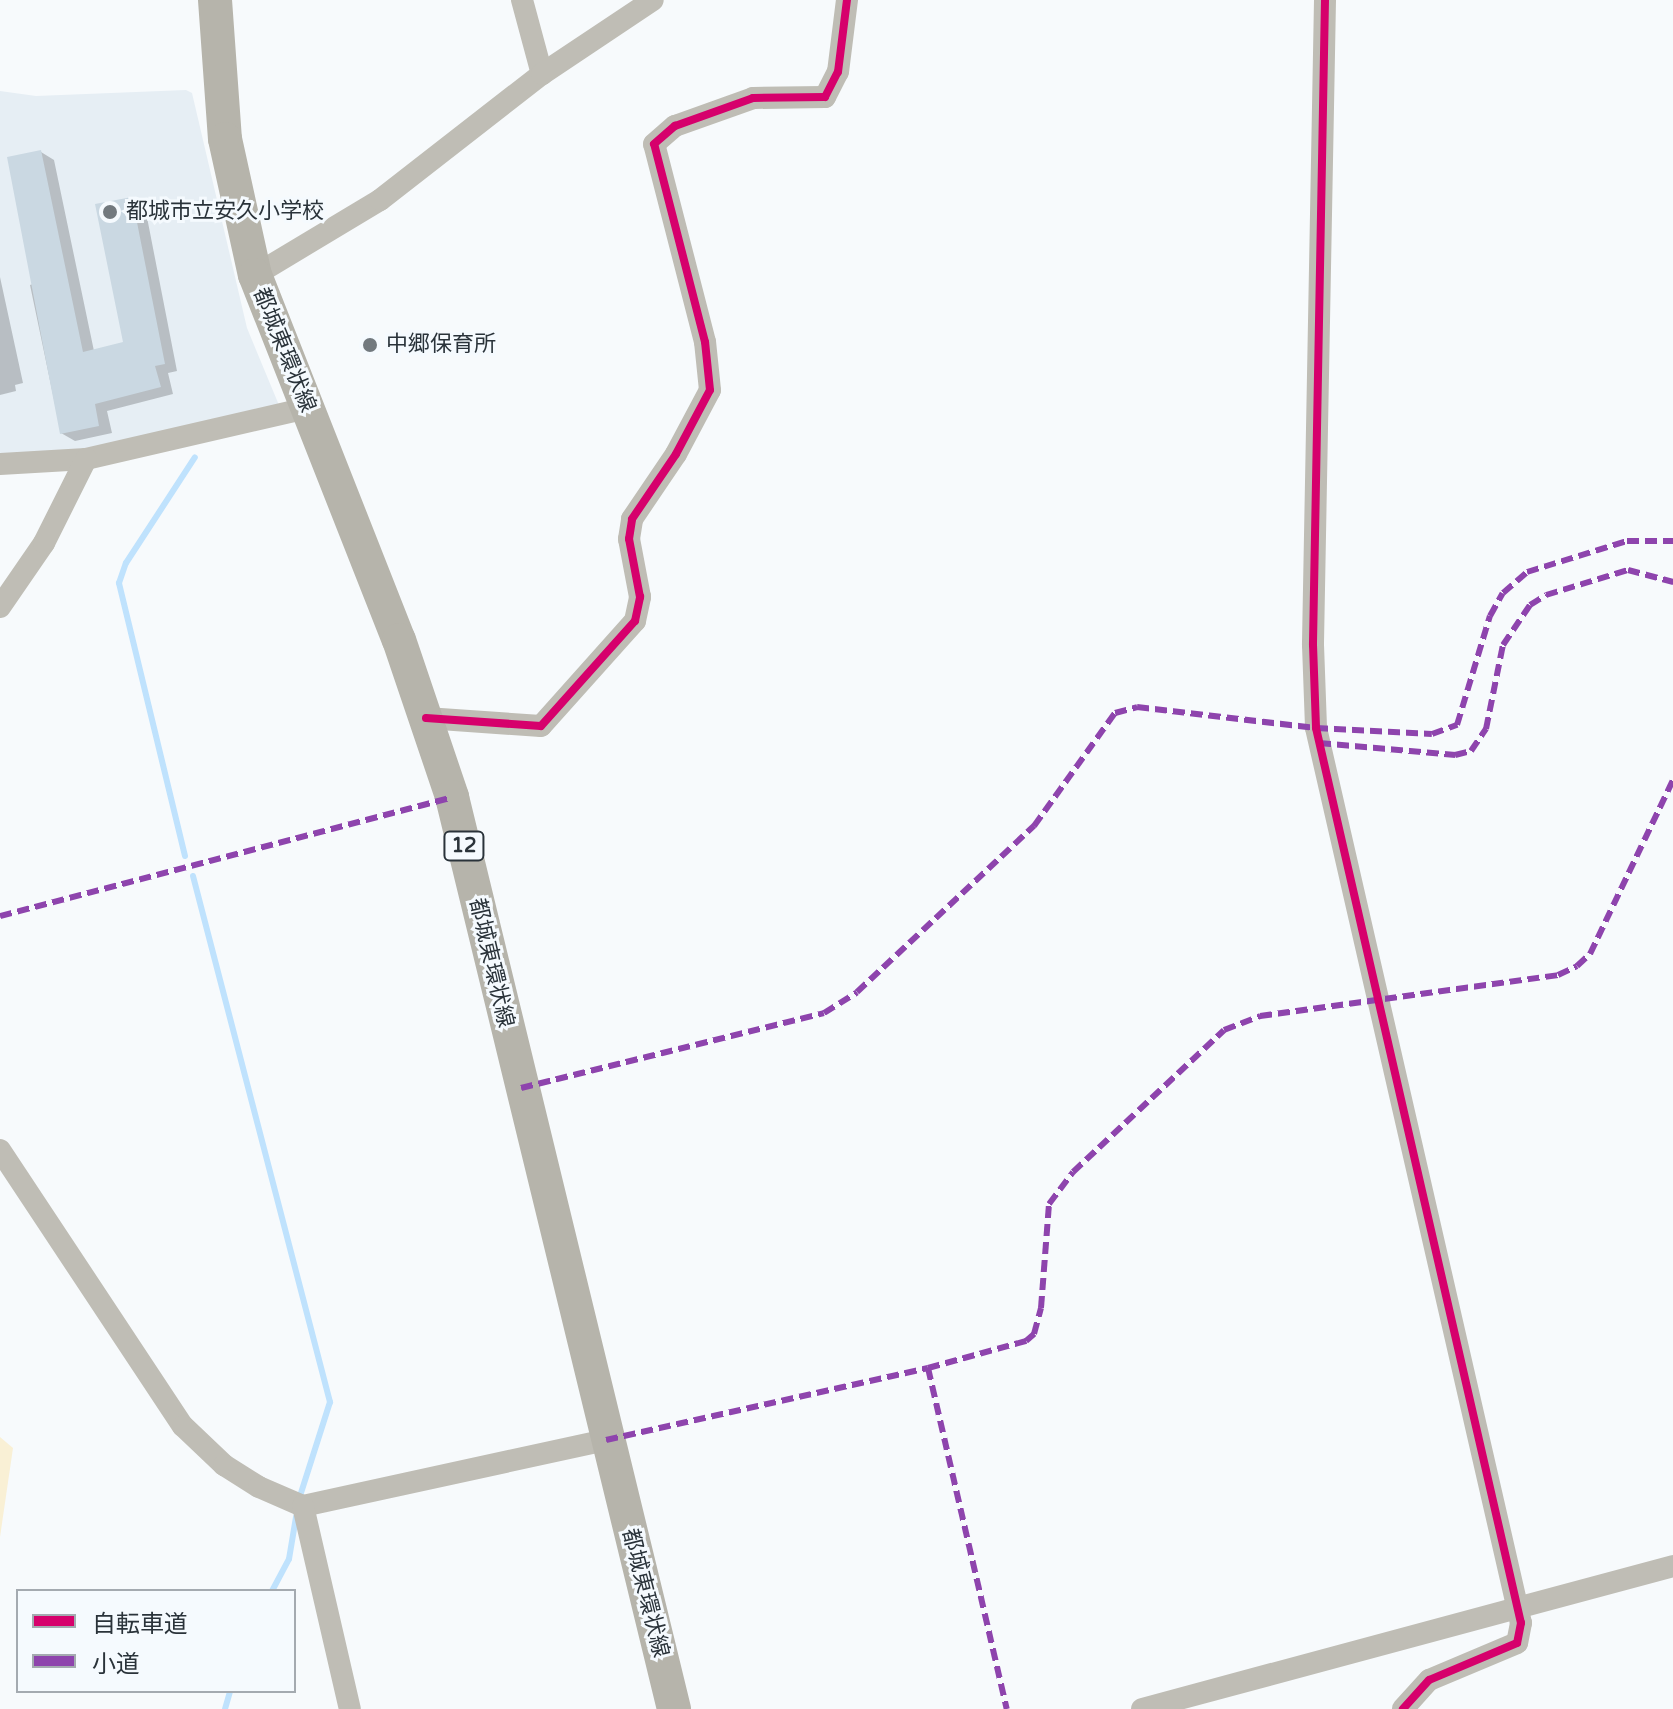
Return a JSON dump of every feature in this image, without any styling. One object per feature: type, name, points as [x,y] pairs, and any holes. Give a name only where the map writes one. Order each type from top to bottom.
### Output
[{"type":"main road","name":"都城東環状線","points":[[215,0],[225,139],[255,275],[426,718],[452,797],[606,1440],[674,1709]]},
{"type":"street","points":[[522,0],[542,74]]},
{"type":"street","points":[[255,275],[380,200],[542,74],[653,0]]},
{"type":"street","points":[[426,718],[541,726],[635,621],[640,597],[629,539],[632,519],[676,454],[710,390],[705,342],[654,144],[675,126],[753,98],[825,97],[838,72],[847,0]]},
{"type":"street","points":[[1325,0],[1313,645],[1316,728],[1521,1623],[1517,1643],[1429,1680],[1403,1709]]},
{"type":"street","points":[[0,464],[86,459],[307,408]]},
{"type":"street","points":[[0,607],[44,543],[86,459]]},
{"type":"street","points":[[0,1150],[183,1426],[224,1465],[303,1506],[606,1440]]},
{"type":"street","points":[[303,1506],[350,1709]]},
{"type":"street","points":[[1142,1709],[1673,1566]]},
{"type":"shaded area","name":"都城市立安久小学校","points":[[186,90],[192,93],[247,328],[281,410],[86,453],[0,457],[0,91],[36,96]]},
{"type":"shaded area","points":[[0,1437],[13,1448],[0,1537]]},
{"type":"building","points":[[41,150],[83,352],[123,342],[95,204],[132,197],[165,364],[155,366],[161,387],[95,404],[99,426],[60,434],[7,157]]},
{"type":"waterway","points":[[185,856],[119,583],[126,563],[195,457]]},
{"type":"waterway","points":[[193,876],[330,1402],[300,1496]]},
{"type":"waterway","points":[[273,1589],[289,1559],[296,1517]]},
{"type":"waterway","points":[[225,1709],[229,1693]]},
{"type":"marked path","points":[[521,1088],[824,1013],[857,992],[1034,826],[1115,713],[1137,707],[1316,728],[1432,734],[1457,725],[1490,616],[1503,593],[1527,572],[1627,541],[1673,541]]},
{"type":"marked path","points":[[1319,743],[1455,755],[1471,751],[1486,729],[1503,645],[1530,605],[1546,595],[1628,570],[1673,582]]},
{"type":"marked path","points":[[606,1440],[928,1368],[1026,1341],[1034,1334],[1041,1308],[1049,1204],[1073,1172],[1224,1030],[1260,1016],[1558,975],[1577,966],[1590,954],[1673,780]]},
{"type":"marked path","points":[[0,916],[452,797]]},
{"type":"marked path","points":[[928,1368],[1007,1709]]},
{"type":"cycle path","points":[[426,718],[541,726],[635,621],[640,597],[629,539],[632,519],[676,454],[710,390],[705,342],[654,144],[675,126],[753,98],[825,97],[838,72],[847,0]]},
{"type":"cycle path","points":[[1325,0],[1313,645],[1316,728],[1521,1623],[1517,1643],[1429,1680],[1403,1709]]},
{"type":"place","name":"都城市立安久小学校","points":[[110,212]]},
{"type":"place","name":"中郷保育所","points":[[370,345]]}]
